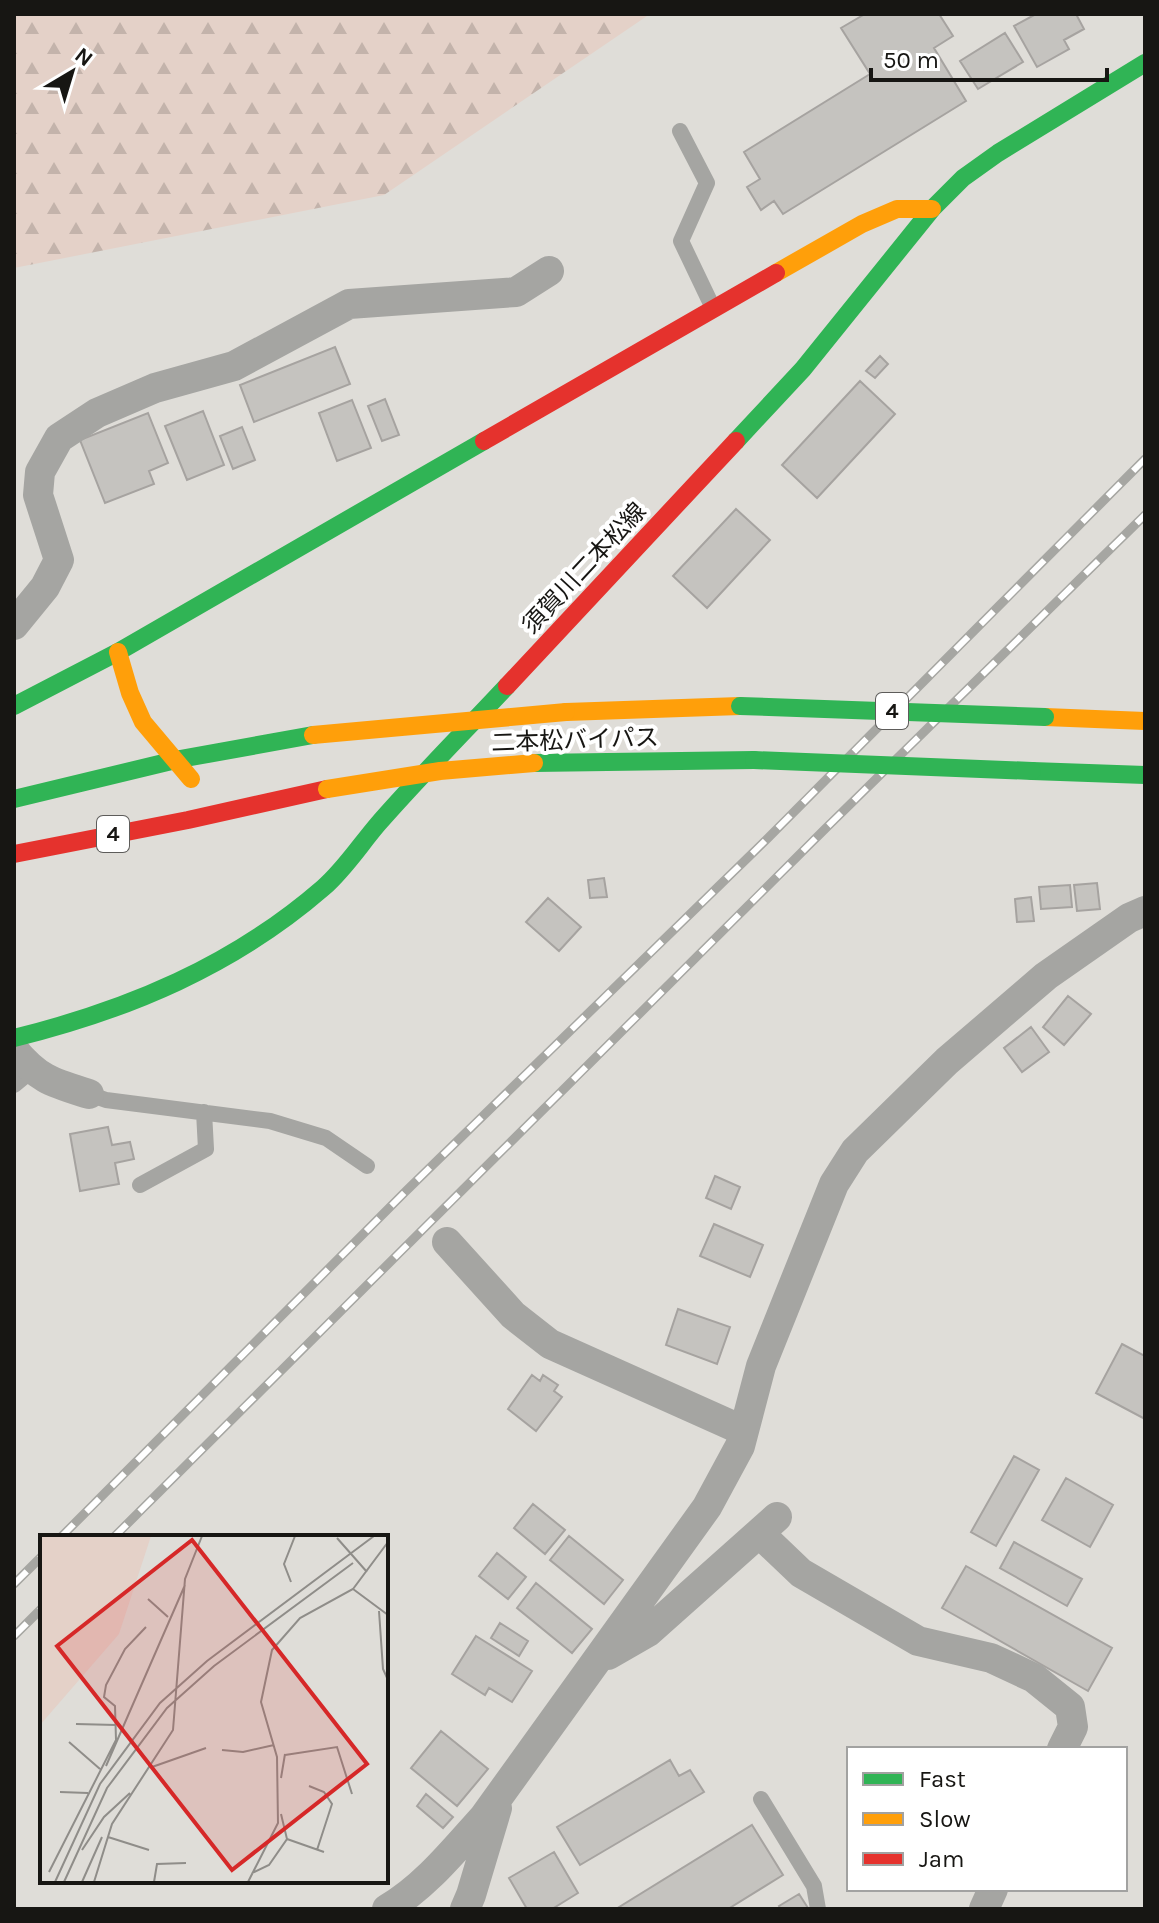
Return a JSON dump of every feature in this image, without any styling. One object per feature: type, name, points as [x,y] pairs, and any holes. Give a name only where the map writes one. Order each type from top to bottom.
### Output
[{"type":"main road","name":"須賀川二本松線","points":[[14,1038],[68,1026],[203,974],[268,931],[325,887],[379,823],[803,369],[932,209],[963,178],[998,153],[1145,63]]},
{"type":"main road","points":[[14,706],[118,652],[862,224],[897,209],[932,209]]},
{"type":"main road","points":[[118,652],[132,698],[147,729],[180,759],[211,813]]},
{"type":"main road","name":"二本松バイパス","points":[[14,799],[180,759],[313,735],[566,712],[740,706],[1145,721]]},
{"type":"main road","name":"二本松バイパス","points":[[14,854],[327,789],[440,771],[534,763],[754,760],[1145,775]]},
{"type":"street","points":[[14,625],[45,587],[59,560],[38,495],[40,472],[59,438],[97,413],[155,388],[234,366],[349,304],[516,292],[549,271]]},
{"type":"street","points":[[387,1909],[443,1863],[484,1817],[707,1507],[740,1446],[761,1366],[796,1275],[834,1184],[855,1151],[947,1061],[1046,976],[1129,918],[1145,911]]},
{"type":"street","points":[[20,1069],[89,1094]]},
{"type":"street","points":[[447,1242],[513,1315],[550,1344],[742,1430]]},
{"type":"street","points":[[596,1662],[648,1632],[768,1525],[801,1573],[918,1641],[991,1658],[1034,1678],[1070,1707],[1073,1727],[1063,1747]]},
{"type":"street","points":[[465,1909],[501,1794]]},
{"type":"lane","points":[[680,131],[707,183],[681,241],[714,310]]},
{"type":"lane","points":[[89,1094],[106,1100],[270,1121],[326,1138],[367,1166]]},
{"type":"lane","points":[[140,1185],[206,1149],[204,1112]]},
{"type":"lane","points":[[761,1799],[814,1886],[818,1909]]},
{"type":"green space","points":[[14,14],[650,14],[384,195],[14,268]]},
{"type":"building","points":[[865,14],[939,14],[953,36],[934,48],[966,101],[783,214],[774,201],[761,210],[747,187],[760,179],[744,152],[870,74],[841,28]]},
{"type":"building","points":[[1036,14],[1076,14],[1084,29],[1064,40],[1069,49],[1037,67],[1014,26]]},
{"type":"building","points":[[1005,33],[1023,62],[978,89],[960,61]]},
{"type":"building","points":[[335,347],[350,384],[254,422],[240,385]]},
{"type":"building","points":[[880,356],[888,364],[875,378],[866,371]]},
{"type":"building","points":[[860,381],[895,414],[817,498],[782,465]]},
{"type":"building","points":[[385,399],[399,435],[382,441],[368,406]]},
{"type":"building","points":[[352,400],[371,448],[337,461],[319,413]]},
{"type":"building","points":[[203,411],[224,465],[187,480],[165,426]]},
{"type":"building","points":[[148,413],[168,463],[149,471],[154,484],[105,503],[80,440]]},
{"type":"building","points":[[242,427],[255,460],[233,469],[220,436]]},
{"type":"building","points":[[736,509],[770,540],[707,608],[673,576]]},
{"type":"building","points":[[604,878],[607,897],[590,898],[588,880]]},
{"type":"building","points":[[1097,883],[1100,909],[1077,911],[1074,885]]},
{"type":"building","points":[[1070,885],[1072,907],[1041,909],[1039,887]]},
{"type":"building","points":[[1031,897],[1034,921],[1017,922],[1015,899]]},
{"type":"building","points":[[548,898],[581,927],[559,951],[526,922]]},
{"type":"building","points":[[1068,996],[1091,1014],[1064,1045],[1043,1027]]},
{"type":"building","points":[[1031,1027],[1049,1052],[1022,1072],[1004,1048]]},
{"type":"building","points":[[108,1127],[112,1145],[130,1142],[134,1159],[115,1163],[119,1184],[80,1191],[70,1134]]},
{"type":"building","points":[[715,1176],[740,1187],[731,1209],[706,1198]]},
{"type":"building","points":[[714,1224],[763,1245],[750,1277],[700,1256]]},
{"type":"building","points":[[678,1309],[730,1327],[717,1364],[666,1345]]},
{"type":"building","points":[[1122,1344],[1145,1356],[1145,1419],[1096,1393]]},
{"type":"building","points":[[532,1375],[540,1381],[543,1375],[558,1385],[554,1391],[562,1397],[536,1431],[508,1409]]},
{"type":"building","points":[[1014,1456],[1039,1470],[996,1546],[971,1532]]},
{"type":"building","points":[[1066,1478],[1113,1505],[1090,1547],[1042,1520]]},
{"type":"building","points":[[533,1504],[565,1530],[545,1554],[514,1528]]},
{"type":"building","points":[[569,1536],[623,1580],[604,1604],[550,1560]]},
{"type":"building","points":[[1014,1542],[1082,1579],[1067,1606],[1000,1568]]},
{"type":"building","points":[[497,1553],[526,1577],[508,1599],[479,1576]]},
{"type":"building","points":[[966,1566],[1112,1648],[1088,1691],[942,1608]]},
{"type":"building","points":[[536,1583],[592,1629],[572,1653],[517,1608]]},
{"type":"building","points":[[500,1623],[528,1641],[519,1656],[491,1638]]},
{"type":"building","points":[[476,1636],[532,1671],[512,1702],[489,1688],[485,1695],[452,1674]]},
{"type":"building","points":[[441,1731],[488,1769],[457,1806],[411,1768]]},
{"type":"building","points":[[670,1760],[679,1776],[690,1770],[704,1792],[580,1865],[557,1827]]},
{"type":"building","points":[[426,1794],[453,1817],[443,1828],[417,1806]]},
{"type":"building","points":[[752,1825],[783,1875],[728,1909],[616,1909]]},
{"type":"building","points":[[554,1852],[578,1893],[552,1909],[527,1909],[509,1878]]},
{"type":"building","points":[[799,1894],[808,1908],[781,1909],[779,1906]]},
{"type":"railway","points":[[63,1535],[406,1191],[767,839],[1145,459]]},
{"type":"railway","points":[[116,1535],[1145,515]]},
{"type":"railway","points":[[14,1584],[40,1558]]},
{"type":"railway","points":[[14,1636],[40,1610]]},
{"type":"traffic: fast","points":[[736,441],[803,369],[932,209],[963,178],[998,153],[1145,63]]},
{"type":"traffic: fast","points":[[14,706],[118,652],[484,441]]},
{"type":"traffic: fast","points":[[14,1038],[98,1014],[178,982],[289,916],[338,873],[394,806],[507,686]]},
{"type":"traffic: fast","points":[[740,706],[1045,717]]},
{"type":"traffic: fast","points":[[14,799],[180,759],[313,735]]},
{"type":"traffic: fast","points":[[534,763],[754,760]]},
{"type":"traffic: fast","points":[[754,760],[1032,771]]},
{"type":"traffic: fast","points":[[1032,771],[1145,775]]},
{"type":"traffic: slow","points":[[776,273],[862,224],[897,209],[932,209]]},
{"type":"traffic: slow","points":[[118,652],[130,693],[143,722],[191,779]]},
{"type":"traffic: slow","points":[[566,712],[740,706]]},
{"type":"traffic: slow","points":[[313,735],[566,712]]},
{"type":"traffic: slow","points":[[1045,717],[1145,721]]},
{"type":"traffic: slow","points":[[327,789],[440,771],[534,763]]},
{"type":"traffic: jam","points":[[484,441],[776,273]]},
{"type":"traffic: jam","points":[[507,686],[736,441]]},
{"type":"traffic: jam","points":[[14,854],[327,789]]}]
